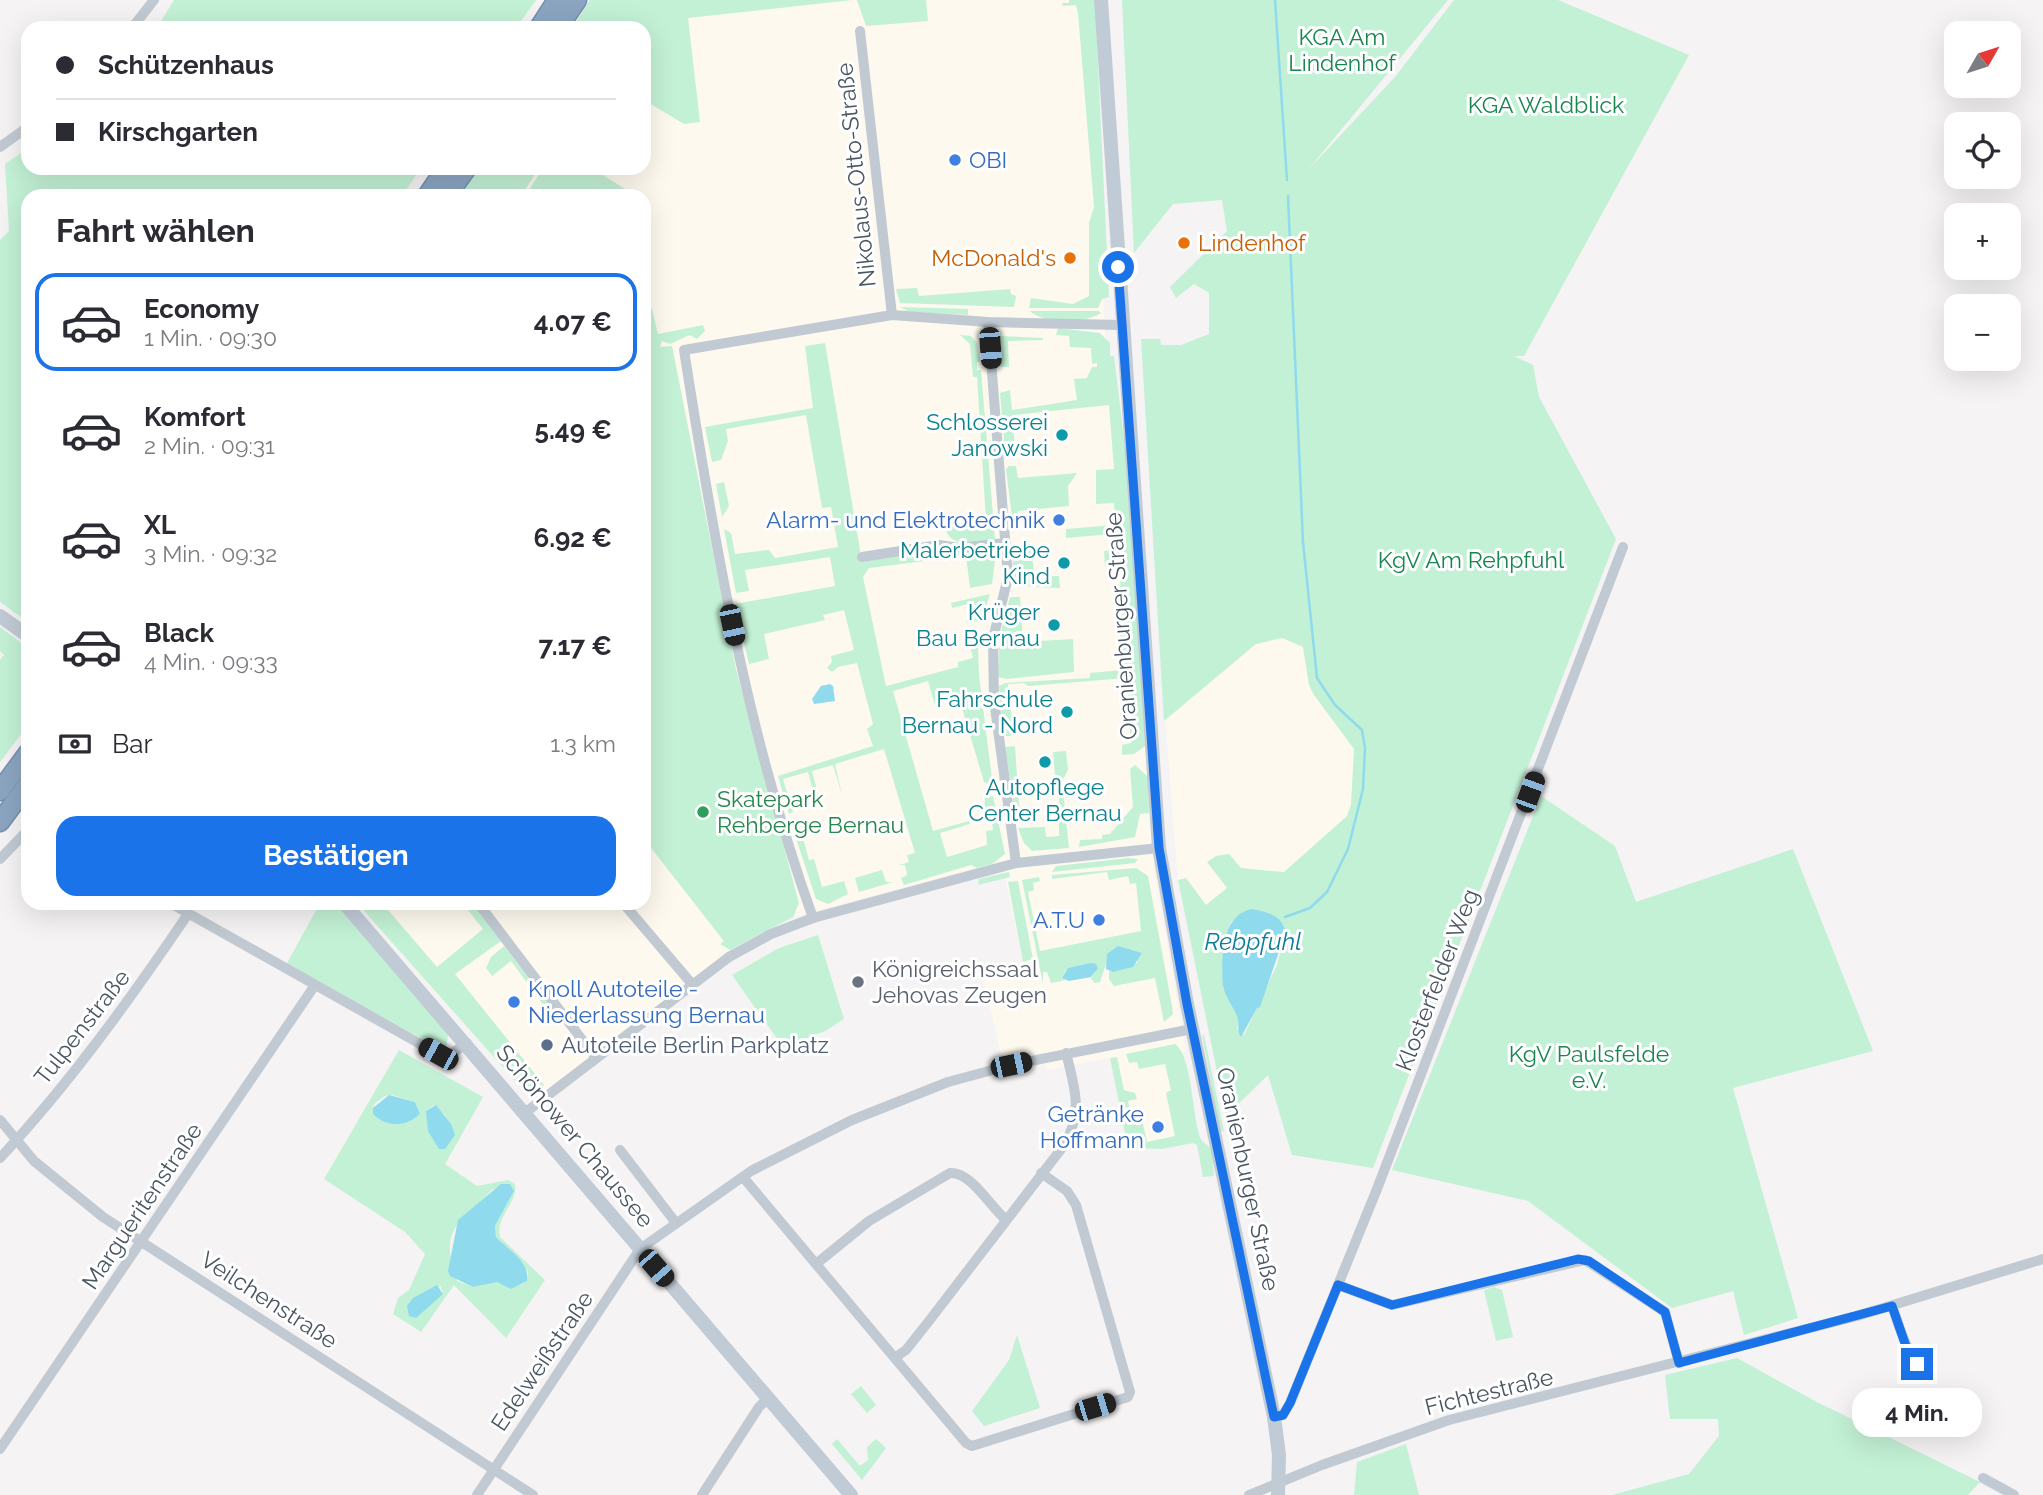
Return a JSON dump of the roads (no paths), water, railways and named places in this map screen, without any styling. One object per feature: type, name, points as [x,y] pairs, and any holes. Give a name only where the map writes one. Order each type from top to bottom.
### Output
[{"type":"highway","points":[[544,21],[558,0]]},
{"type":"highway","points":[[563,21],[577,0]]},
{"type":"highway","points":[[0,791],[21,762]]},
{"type":"highway","points":[[0,822],[21,794]]},
{"type":"main road","name":"Oranienburger Straße","points":[[1101,0],[1121,325],[1159,848],[1192,1028],[1274,1417],[1279,1489]]},
{"type":"main road","points":[[0,616],[21,631]]},
{"type":"main road","name":"Schönower Chaussee","points":[[350,910],[526,1112],[850,1495]]},
{"type":"street","points":[[138,21],[154,0]]},
{"type":"street","name":"Nikolaus-Otto-Straße","points":[[860,31],[892,315]]},
{"type":"street","points":[[0,146],[21,132]]},
{"type":"street","points":[[813,918],[785,833],[744,682],[710,513],[684,350],[892,315],[988,322],[1121,325]]},
{"type":"street","points":[[988,322],[1008,577],[992,648],[999,742],[1016,863]]},
{"type":"street","points":[[862,557],[939,545],[959,548],[1005,543]]},
{"type":"street","name":"Klosterfelder Weg","points":[[1274,1417],[1283,1415],[1290,1403],[1338,1285],[1623,547]]},
{"type":"street","points":[[0,859],[21,837]]},
{"type":"street","points":[[526,1112],[692,984],[755,942],[813,918],[1016,863],[1159,848]]},
{"type":"street","points":[[181,910],[438,1054],[448,1056],[467,1043]]},
{"type":"street","points":[[483,910],[596,1058]]},
{"type":"street","points":[[629,910],[692,984]]},
{"type":"street","name":"Tulpenstraße","points":[[0,1158],[148,973],[188,914]]},
{"type":"street","name":"Margueritenstraße","points":[[0,1449],[315,985]]},
{"type":"street","points":[[640,1249],[743,1177],[802,1144],[890,1103],[959,1079],[1066,1053],[1192,1028]]},
{"type":"street","points":[[896,1357],[906,1350],[1004,1219],[1065,1144],[1075,1124],[1077,1111],[1066,1053]]},
{"type":"street","name":"Veilchenstraße","points":[[0,1120],[16,1141],[68,1190],[533,1495]]},
{"type":"street","points":[[620,1150],[676,1223]]},
{"type":"street","points":[[816,1265],[869,1221],[950,1173],[957,1172],[966,1178],[1004,1219]]},
{"type":"street","points":[[743,1177],[966,1443],[972,1446],[1128,1397],[1128,1383],[1076,1205],[1067,1191],[1041,1173]]},
{"type":"street","name":"Edelweißstraße","points":[[477,1495],[640,1249]]},
{"type":"street","points":[[1338,1285],[1392,1305],[1584,1259],[1665,1312],[1679,1363]]},
{"type":"street","name":"Fichtestraße","points":[[1249,1495],[1279,1489],[1449,1420],[1679,1363],[1892,1306],[2043,1259]]},
{"type":"street","points":[[1892,1306],[1908,1352],[1917,1364],[1932,1373]]},
{"type":"street","points":[[702,1495],[759,1407],[768,1398]]},
{"type":"street","points":[[1983,1478],[2014,1495]]},
{"type":"water","points":[[821,686],[833,686],[835,701],[814,704],[812,699]]},
{"type":"water","name":"Rebpfuhl","points":[[1252,909],[1269,913],[1279,919],[1285,934],[1260,1007],[1241,1037],[1237,1016],[1223,986],[1223,952],[1234,919]]},
{"type":"water","points":[[1118,946],[1142,953],[1133,967],[1113,972],[1106,969],[1107,954]]},
{"type":"water","points":[[1091,963],[1098,968],[1091,977],[1069,981],[1062,978],[1068,968]]},
{"type":"water","points":[[389,1095],[415,1102],[420,1114],[409,1121],[396,1124],[378,1119],[373,1114],[373,1108]]},
{"type":"water","points":[[436,1105],[451,1124],[455,1135],[445,1149],[439,1149],[428,1131],[426,1111]]},
{"type":"water","points":[[501,1184],[510,1184],[514,1191],[495,1226],[496,1237],[522,1262],[527,1281],[511,1289],[497,1282],[473,1287],[450,1276],[448,1271],[458,1220]]},
{"type":"water","points":[[437,1285],[443,1294],[416,1318],[409,1316],[407,1306],[413,1298]]},
{"type":"waterway","points":[[1275,0],[1287,180]]},
{"type":"waterway","points":[[1285,917],[1310,908],[1327,892],[1348,849],[1363,789],[1365,748],[1362,730],[1335,705],[1317,678],[1303,542],[1288,196]]},
{"type":"place","name":"OBI","points":[[955,160]]},
{"type":"place","name":"Lindenhof","points":[[1184,243]]},
{"type":"place","name":"McDonald's","points":[[1070,258]]},
{"type":"place","name":"Schlosserei Janowski","points":[[1062,435]]},
{"type":"place","name":"Alarm- und Elektrotechnik","points":[[1059,520]]},
{"type":"place","name":"Malerbetriebe Kind","points":[[1064,563]]},
{"type":"place","name":"Krüger Bau Bernau","points":[[1054,625]]},
{"type":"place","name":"Fahrschule Bernau - Nord","points":[[1067,712]]},
{"type":"place","name":"Autopflege Center Bernau","points":[[1045,762]]},
{"type":"place","name":"Skatepark Rehberge Bernau","points":[[703,812]]},
{"type":"place","name":"A.T.U","points":[[1099,920]]},
{"type":"place","name":"Königreichssaal Jehovas Zeugen","points":[[858,982]]},
{"type":"place","name":"Knoll Autoteile - Niederlassung Bernau","points":[[514,1002]]},
{"type":"place","name":"Autoteile Berlin Parkplatz","points":[[547,1045]]},
{"type":"place","name":"Getränke Hoffmann","points":[[1158,1127]]},
{"type":"park label","name":"KGA Am Lindenhof","points":[[1342,50]]},
{"type":"park label","name":"KGA Waldblick","points":[[1546,105]]},
{"type":"park label","name":"KgV Am Rehpfuhl","points":[[1471,560]]},
{"type":"park label","name":"KgV Paulsfelde e.V.","points":[[1589,1067]]}]
